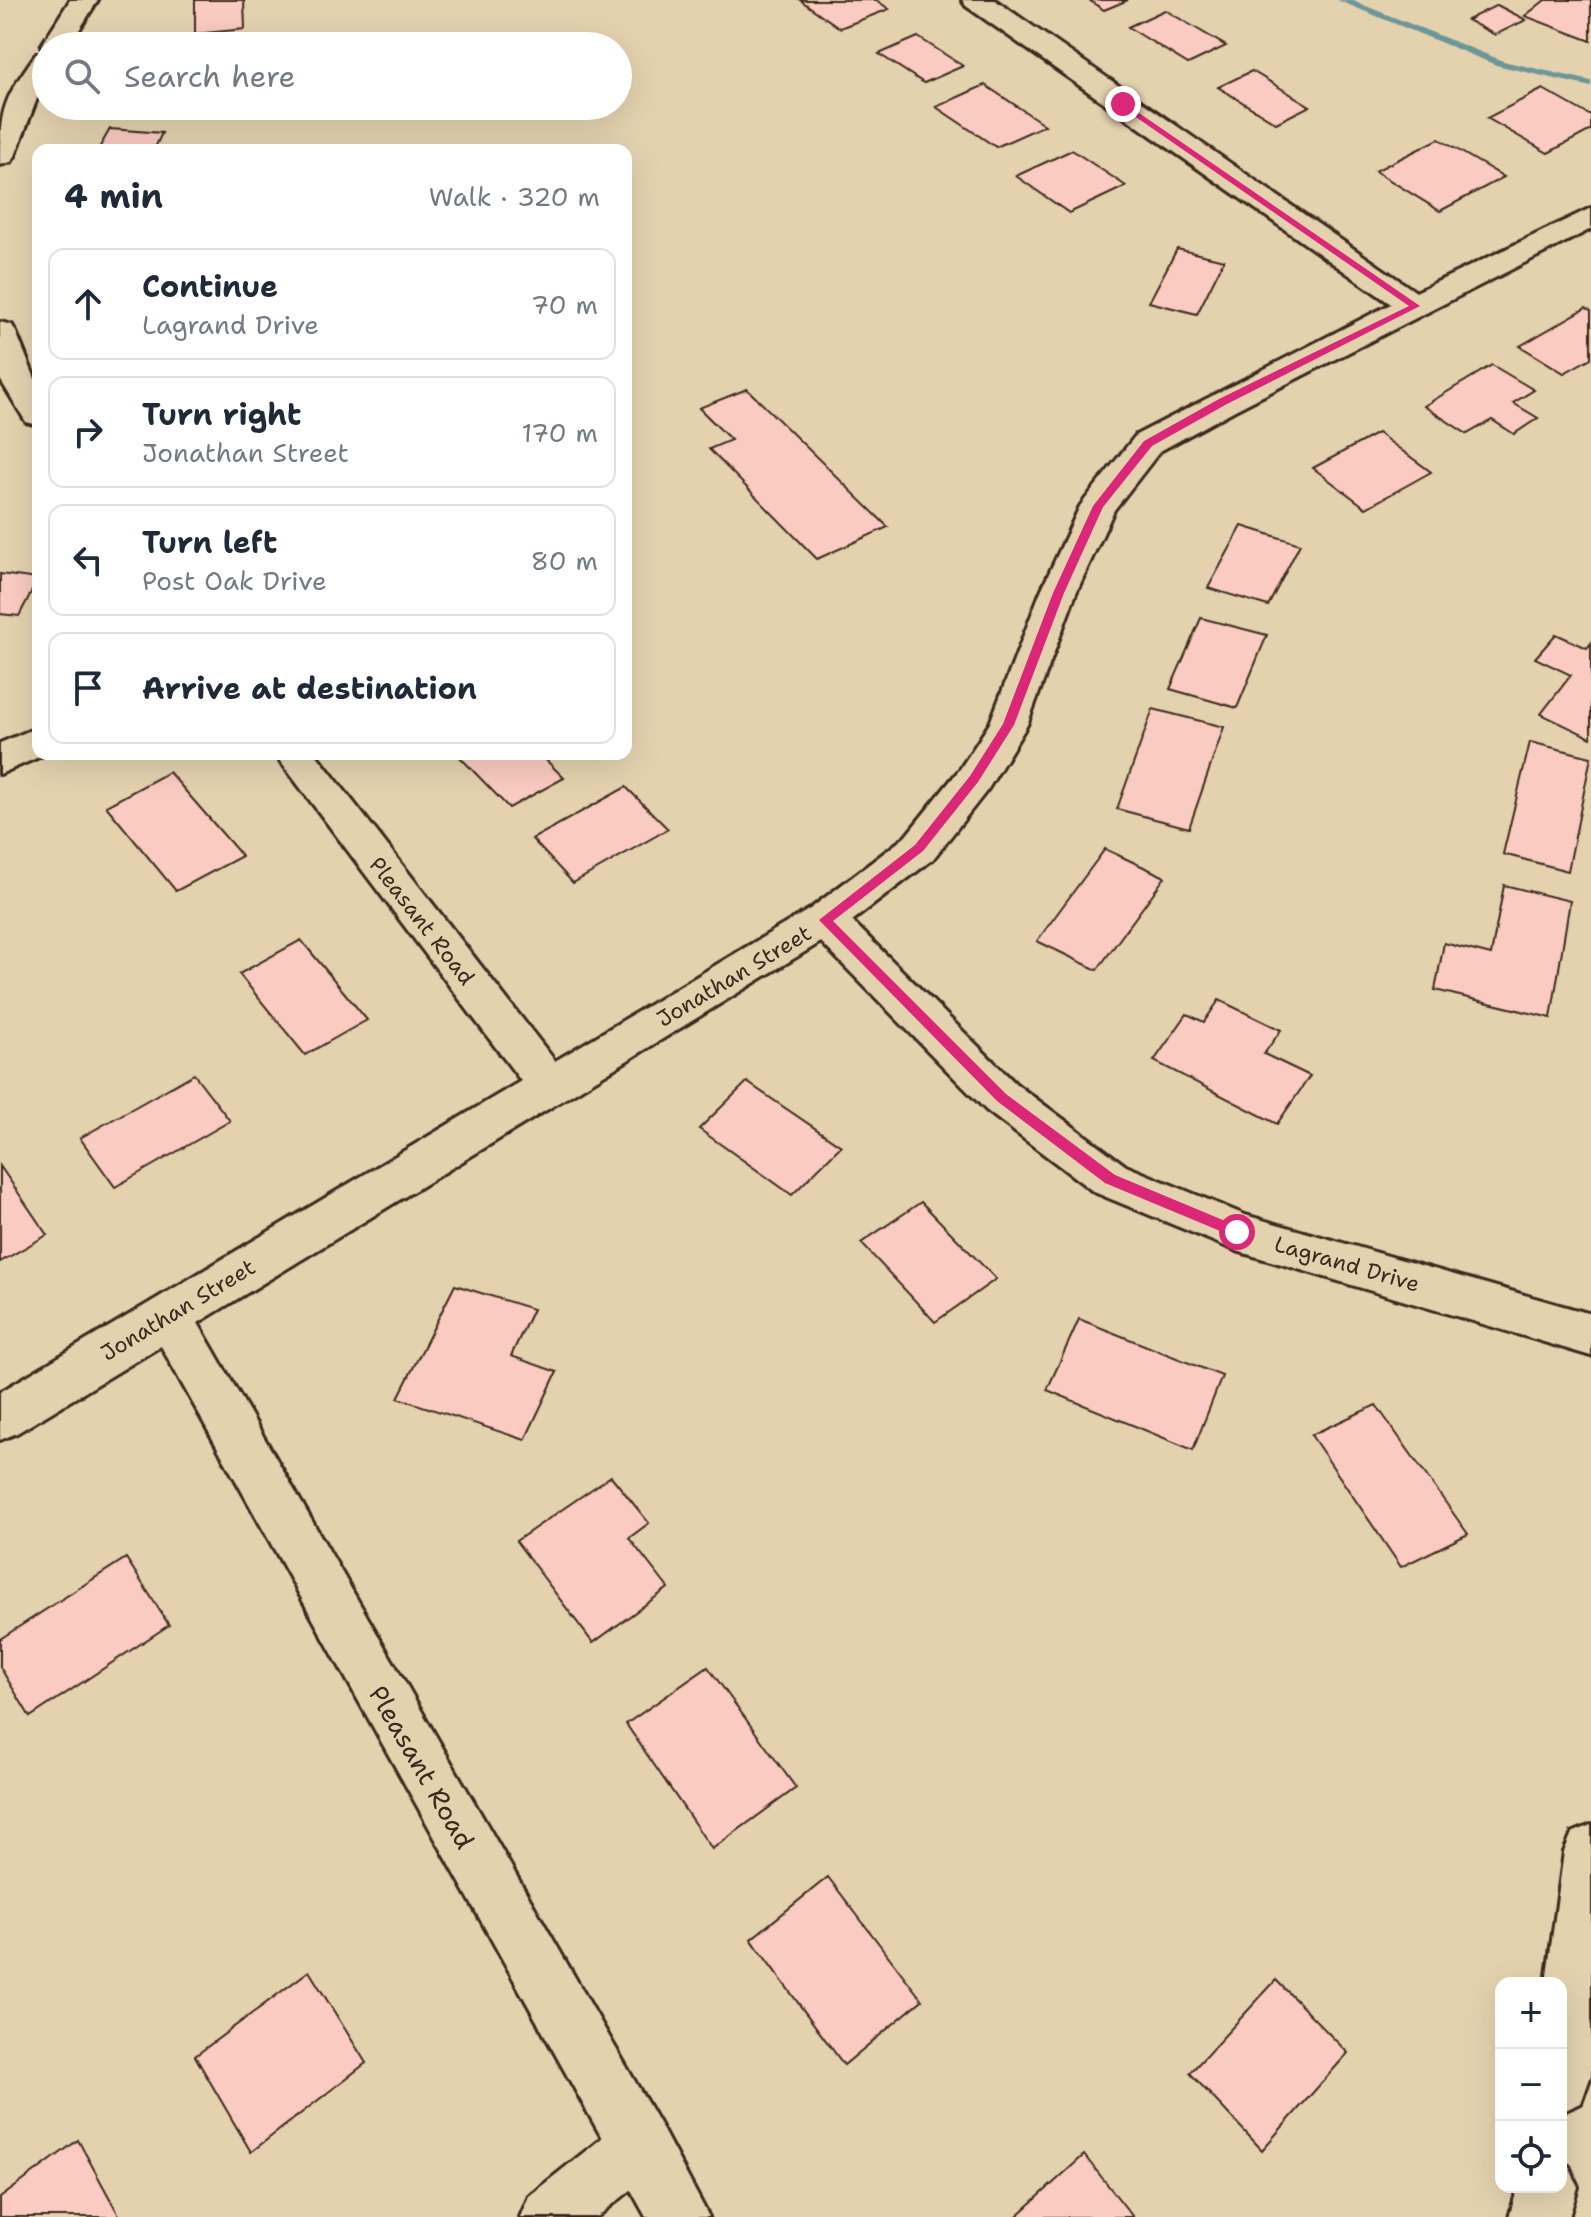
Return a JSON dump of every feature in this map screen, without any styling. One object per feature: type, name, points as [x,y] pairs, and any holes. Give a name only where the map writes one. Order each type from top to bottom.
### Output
[{"type":"street","points":[[64,32],[84,0]]},
{"type":"street","points":[[976,0],[1415,306]]},
{"type":"street","points":[[0,156],[23,96],[32,82]]},
{"type":"street","name":"Jonathan Street","points":[[0,1418],[825,920],[919,848],[974,779],[1008,725],[1058,593],[1098,506],[1148,443],[1223,402],[1591,217]]},
{"type":"street","points":[[0,332],[15,376],[32,404]]},
{"type":"street","points":[[0,760],[32,744]]},
{"type":"street","name":"Pleasant Road","points":[[299,760],[551,1088]]},
{"type":"street","name":"Lagrand Drive","points":[[825,920],[1001,1097],[1110,1179],[1237,1232],[1591,1335]]},
{"type":"street","name":"Pleasant Road","points":[[168,1315],[434,1790],[679,2217]]},
{"type":"street","points":[[1565,2049],[1591,1852]]},
{"type":"street","points":[[550,2217],[639,2146]]},
{"type":"street","points":[[1539,2217],[1546,2193]]},
{"type":"building","points":[[195,0],[244,0],[245,29],[195,32]]},
{"type":"building","points":[[800,0],[876,0],[889,9],[840,28]]},
{"type":"building","points":[[1089,0],[1128,0],[1104,10]]},
{"type":"building","points":[[1545,0],[1591,0],[1591,41],[1525,16]]},
{"type":"building","points":[[1497,5],[1526,20],[1495,35],[1467,20]]},
{"type":"building","points":[[1165,10],[1226,46],[1188,64],[1128,27]]},
{"type":"building","points":[[918,37],[963,66],[924,83],[879,54]]},
{"type":"building","points":[[1252,71],[1310,106],[1276,123],[1218,87]]},
{"type":"building","points":[[985,85],[1045,125],[996,147],[936,107]]},
{"type":"building","points":[[1543,89],[1591,116],[1591,130],[1548,153],[1487,118]]},
{"type":"building","points":[[110,129],[162,133],[157,144],[101,144]]},
{"type":"building","points":[[1439,139],[1504,177],[1440,211],[1375,171]]},
{"type":"building","points":[[1072,150],[1126,186],[1069,213],[1016,176]]},
{"type":"building","points":[[1177,249],[1224,260],[1197,314],[1149,302]]},
{"type":"building","points":[[1586,308],[1591,311],[1591,358],[1564,373],[1520,346]]},
{"type":"building","points":[[1492,365],[1534,390],[1513,403],[1538,418],[1514,434],[1492,420],[1467,434],[1424,406]]},
{"type":"building","points":[[747,389],[888,527],[817,559],[709,449],[731,440],[699,408]]},
{"type":"building","points":[[1378,433],[1431,472],[1366,508],[1313,468]]},
{"type":"building","points":[[1242,526],[1300,544],[1268,606],[1208,588]]},
{"type":"building","points":[[0,574],[32,578],[32,591],[19,616],[0,614]]},
{"type":"building","points":[[1201,618],[1267,635],[1237,708],[1170,689]]},
{"type":"building","points":[[1556,634],[1587,648],[1591,643],[1591,738],[1541,714],[1571,675],[1535,658]]},
{"type":"building","points":[[1153,709],[1224,727],[1189,828],[1117,809]]},
{"type":"building","points":[[1530,742],[1591,757],[1568,871],[1503,854]]},
{"type":"building","points":[[463,760],[546,760],[564,778],[509,808]]},
{"type":"building","points":[[169,772],[242,856],[176,891],[106,806]]},
{"type":"building","points":[[626,787],[668,829],[573,883],[532,839]]},
{"type":"building","points":[[1105,849],[1165,877],[1097,970],[1037,941]]},
{"type":"building","points":[[1504,885],[1570,901],[1551,1018],[1435,990],[1444,943],[1491,955]]},
{"type":"building","points":[[301,940],[367,1020],[305,1055],[239,974]]},
{"type":"building","points":[[1219,1000],[1281,1030],[1264,1054],[1310,1076],[1277,1124],[1154,1061],[1187,1014],[1204,1022]]},
{"type":"building","points":[[194,1074],[230,1121],[115,1187],[80,1138]]},
{"type":"building","points":[[747,1082],[841,1146],[792,1195],[699,1129]]},
{"type":"building","points":[[0,1166],[47,1235],[0,1262]]},
{"type":"building","points":[[921,1202],[996,1279],[935,1322],[861,1243]]},
{"type":"building","points":[[455,1285],[533,1309],[511,1356],[557,1372],[525,1440],[398,1398]]},
{"type":"building","points":[[1079,1319],[1222,1376],[1193,1450],[1047,1390]]},
{"type":"building","points":[[1376,1405],[1468,1534],[1401,1567],[1311,1435]]},
{"type":"building","points":[[611,1476],[649,1523],[629,1538],[668,1588],[593,1643],[516,1541]]},
{"type":"building","points":[[126,1558],[169,1625],[30,1717],[0,1667],[0,1639]]},
{"type":"building","points":[[708,1667],[796,1788],[712,1849],[626,1724]]},
{"type":"building","points":[[828,1877],[922,2000],[844,2065],[751,1939]]},
{"type":"building","points":[[309,1971],[366,2063],[251,2152],[195,2056]]},
{"type":"building","points":[[1276,1980],[1348,2053],[1262,2150],[1190,2073]]},
{"type":"building","points":[[78,2140],[120,2217],[0,2217],[0,2198]]},
{"type":"building","points":[[1084,2155],[1133,2217],[1016,2217]]},
{"type":"waterway","points":[[1342,0],[1500,63],[1591,84]]},
{"type":"route","points":[[1123,104],[1415,306],[1148,443],[1098,506],[1058,593],[1033,667],[1008,725],[974,779],[919,848],[825,920],[1001,1097],[1110,1179],[1237,1232]]}]
